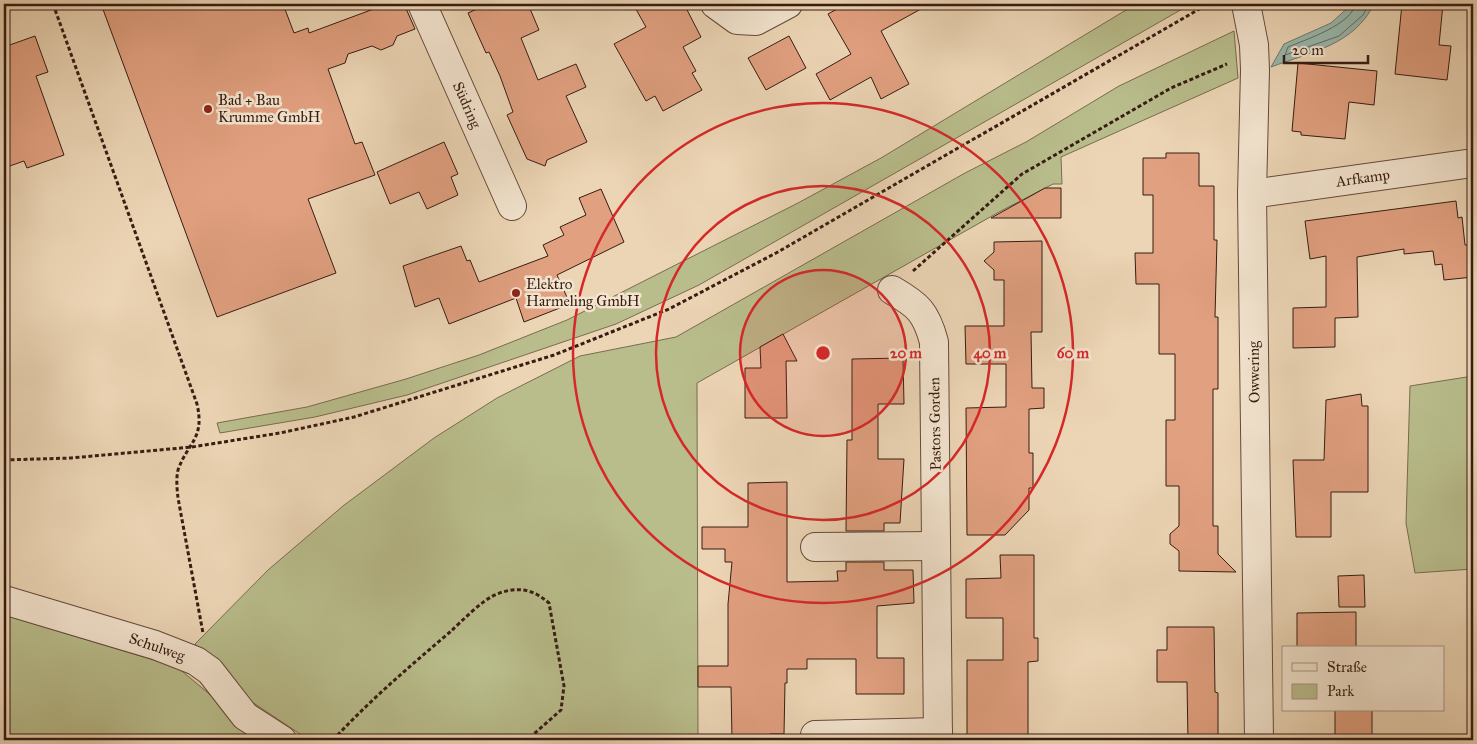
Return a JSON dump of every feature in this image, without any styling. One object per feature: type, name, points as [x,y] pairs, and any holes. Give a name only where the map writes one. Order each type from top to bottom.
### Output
[{"type":"street","name":"Südring","points":[[422,4],[512,206]]},
{"type":"street","points":[[714,4],[737,20],[756,21],[788,4]]},
{"type":"street","name":"Owwering","points":[[1246,4],[1254,45],[1255,96],[1252,194],[1259,740]]},
{"type":"street","name":"Arfkamp","points":[[1252,194],[1473,163]]},
{"type":"street","name":"Pastors Gorden","points":[[815,735],[938,736],[934,342],[929,322],[921,310],[892,290]]},
{"type":"street","points":[[815,547],[936,546]]},
{"type":"street","name":"Schulweg","points":[[4,600],[155,645],[196,661],[210,671],[245,716],[282,740]]},
{"type":"path","points":[[54,4],[197,404],[200,418],[198,431],[192,447],[178,472],[178,498],[210,671]]},
{"type":"path","points":[[4,460],[71,458],[192,447],[280,433],[363,414],[554,355],[669,309],[776,253],[1208,4]]},
{"type":"path","points":[[892,290],[1022,174],[1172,88],[1229,63],[1254,45]]},
{"type":"path","points":[[333,740],[362,708],[473,612],[496,594],[520,588],[540,595],[549,603],[564,686],[561,710],[527,740]]},
{"type":"green space","points":[[1136,4],[1191,4],[699,285],[616,324],[407,395],[315,417],[220,433],[217,423],[307,407],[406,379],[479,355],[567,320],[798,203],[881,158]]},
{"type":"green space","points":[[1234,31],[1238,78],[1061,157],[1062,184],[1053,184],[999,212],[697,383],[698,740],[309,740],[252,702],[195,644],[268,570],[343,506],[434,438],[497,398],[580,356],[676,337],[965,173],[1026,142],[1119,86]]},
{"type":"green space","points":[[1473,376],[1473,569],[1415,573],[1406,523],[1410,386]]},
{"type":"green space","points":[[4,615],[177,667],[207,692],[237,722],[265,740],[4,740]]},
{"type":"water","points":[[1352,4],[1374,4],[1355,29],[1343,38],[1316,51],[1271,67],[1284,44],[1331,23]]},
{"type":"building","name":"Bad + Bau Krumme GmbH","points":[[101,4],[283,4],[294,33],[308,28],[309,33],[387,4],[404,4],[415,29],[397,36],[393,45],[381,50],[372,46],[348,54],[345,63],[328,69],[355,144],[362,142],[375,175],[308,199],[336,273],[217,317]]},
{"type":"building","points":[[488,4],[528,4],[539,30],[521,38],[538,80],[576,64],[586,87],[566,96],[587,142],[547,160],[545,166],[527,159],[507,115],[513,112],[500,76],[489,52],[486,53],[468,13]]},
{"type":"building","points":[[633,4],[684,4],[701,37],[683,47],[696,71],[692,73],[702,90],[663,111],[655,96],[646,101],[614,44],[646,27]]},
{"type":"building","points":[[846,4],[930,4],[881,31],[909,84],[881,99],[871,77],[830,100],[816,74],[851,54],[828,14]]},
{"type":"building","points":[[1402,4],[1443,4],[1439,45],[1451,46],[1447,80],[1395,74]]},
{"type":"building","points":[[35,36],[48,72],[36,76],[64,155],[27,168],[24,161],[4,168],[4,47]]},
{"type":"building","points":[[789,36],[806,68],[766,90],[748,58]]},
{"type":"building","points":[[1298,63],[1377,71],[1374,105],[1349,102],[1345,139],[1301,135],[1301,132],[1292,131]]},
{"type":"building","points":[[444,142],[458,174],[451,177],[458,195],[427,209],[419,192],[390,204],[377,172]]},
{"type":"building","points":[[1166,153],[1199,153],[1199,186],[1214,186],[1214,240],[1217,240],[1215,317],[1218,317],[1218,389],[1213,389],[1213,526],[1218,526],[1218,554],[1236,572],[1179,571],[1179,551],[1170,544],[1170,534],[1179,526],[1179,486],[1166,486],[1166,420],[1175,420],[1175,354],[1159,354],[1159,284],[1136,284],[1135,253],[1153,253],[1153,195],[1143,195],[1143,158],[1166,158]]},
{"type":"building","points":[[1045,188],[1061,188],[1061,218],[991,218]]},
{"type":"building","points":[[601,189],[624,242],[557,275],[570,304],[524,322],[516,298],[449,324],[439,298],[415,307],[403,266],[461,246],[467,261],[470,260],[479,282],[548,256],[543,245],[564,235],[560,227],[586,215],[579,198]]},
{"type":"building","points":[[1456,201],[1458,218],[1462,217],[1465,245],[1469,245],[1473,277],[1444,280],[1442,264],[1435,265],[1433,251],[1404,254],[1404,249],[1357,257],[1358,317],[1335,318],[1335,347],[1293,348],[1293,308],[1326,307],[1326,256],[1310,259],[1305,221]]},
{"type":"building","points":[[1042,241],[1042,332],[1031,332],[1032,388],[1044,388],[1044,408],[1029,409],[1029,453],[1033,453],[1033,488],[1029,488],[1029,510],[1005,535],[967,535],[966,408],[1006,407],[1006,364],[966,364],[965,326],[1004,326],[1004,280],[994,280],[994,270],[984,261],[994,252],[994,242]]},
{"type":"building","points":[[783,334],[797,361],[786,361],[787,418],[745,418],[745,368],[761,368],[760,347]]},
{"type":"building","points":[[903,358],[904,404],[878,404],[878,459],[904,459],[900,523],[884,523],[884,531],[846,531],[847,440],[852,440],[852,359]]},
{"type":"building","points":[[1361,394],[1362,406],[1368,406],[1368,492],[1331,492],[1331,537],[1296,537],[1293,460],[1324,460],[1326,400]]},
{"type":"building","points":[[787,482],[787,582],[838,581],[837,571],[846,571],[846,562],[884,562],[884,570],[913,570],[914,603],[877,606],[877,658],[904,658],[904,694],[856,694],[856,659],[807,659],[807,669],[787,669],[784,734],[770,734],[770,740],[732,740],[731,687],[698,687],[698,666],[728,666],[728,604],[732,562],[725,562],[725,549],[702,549],[702,527],[748,527],[748,483]]},
{"type":"building","points":[[1000,555],[1034,555],[1034,638],[1038,638],[1038,661],[1028,662],[1028,736],[1006,736],[1006,740],[967,740],[967,660],[1003,660],[1003,618],[966,618],[966,579],[1001,578]]},
{"type":"building","points":[[1364,575],[1365,607],[1339,607],[1338,576]]},
{"type":"building","points":[[1356,612],[1356,646],[1297,646],[1297,613]]},
{"type":"building","points":[[1167,627],[1214,627],[1215,692],[1218,693],[1218,740],[1188,740],[1187,682],[1157,682],[1157,650],[1167,650]]},
{"type":"building","points":[[1335,712],[1372,712],[1372,740],[1335,740]]},
{"type":"place","name":"Bad + Bau Krumme GmbH","points":[[208,109]]},
{"type":"place","name":"Elektro Harmeling GmbH","points":[[516,293]]}]
